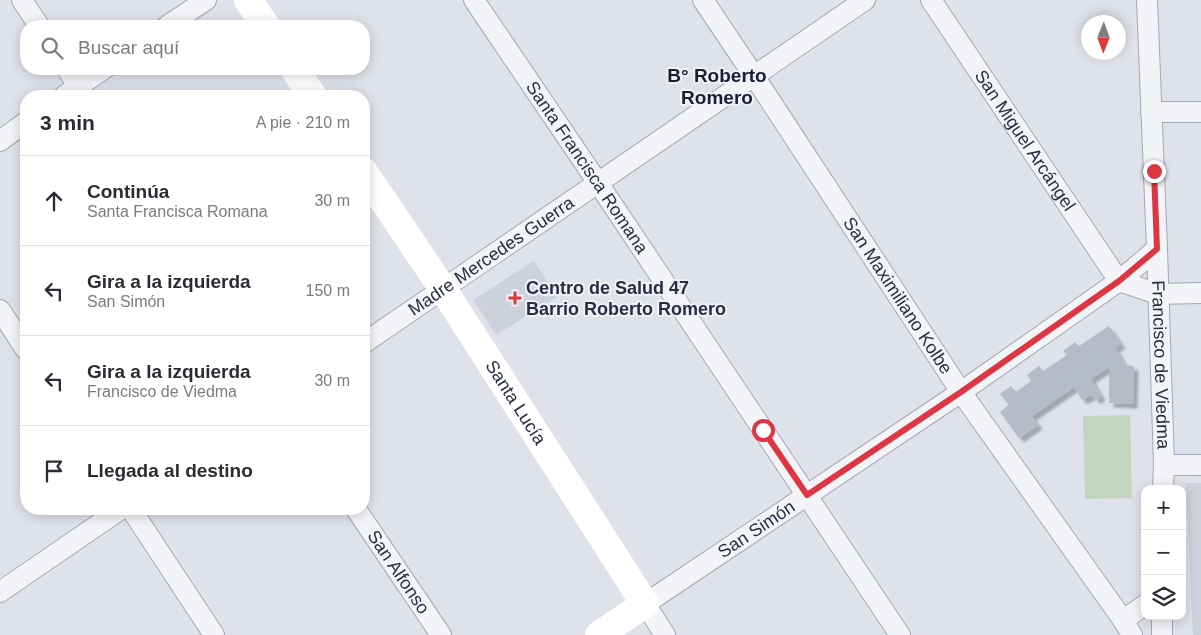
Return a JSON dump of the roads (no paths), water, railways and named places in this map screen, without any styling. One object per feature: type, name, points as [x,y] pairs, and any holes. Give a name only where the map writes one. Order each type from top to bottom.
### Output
[{"type":"street","points":[[22,0],[35,20]]},
{"type":"street","points":[[176,20],[206,0]]},
{"type":"street","points":[[248,0],[262,20]]},
{"type":"street","name":"Santa Francisca Romana","points":[[474,0],[900,635]]},
{"type":"street","name":"San Maximiliano Kolbe","points":[[703,0],[961,392],[1128,628]]},
{"type":"street","name":"Madre Mercedes Guerra","points":[[370,339],[865,0]]},
{"type":"street","name":"San Miguel Arcángel","points":[[931,0],[1119,281]]},
{"type":"street","name":"Francisco de Viedma","points":[[1147,0],[1157,249],[1163,485]]},
{"type":"street","points":[[69,75],[74,90]]},
{"type":"street","points":[[79,90],[97,75]]},
{"type":"street","points":[[298,75],[309,90]]},
{"type":"street","points":[[1151,112],[1201,112]]},
{"type":"street","points":[[0,141],[20,126]]},
{"type":"street","name":"Santa Lucía","points":[[370,181],[442,289],[665,635]]},
{"type":"street","name":"San Simón","points":[[599,635],[961,392],[1119,281],[1157,249]]},
{"type":"street","points":[[1119,281],[1158,294],[1201,293]]},
{"type":"street","points":[[0,310],[20,341]]},
{"type":"street","points":[[1164,465],[1201,465]]},
{"type":"street","points":[[0,592],[112,515]]},
{"type":"street","points":[[135,515],[214,635]]},
{"type":"street","name":"San Alfonso","points":[[360,515],[441,635]]},
{"type":"street","points":[[1128,628],[1141,610]]},
{"type":"street","points":[[1162,620],[1162,635]]},
{"type":"place","name":"Centro de Salud 47 Barrio Roberto Romero","points":[[515,298]]},
{"type":"district","name":"B° Roberto Romero","points":[[717,86]]}]
